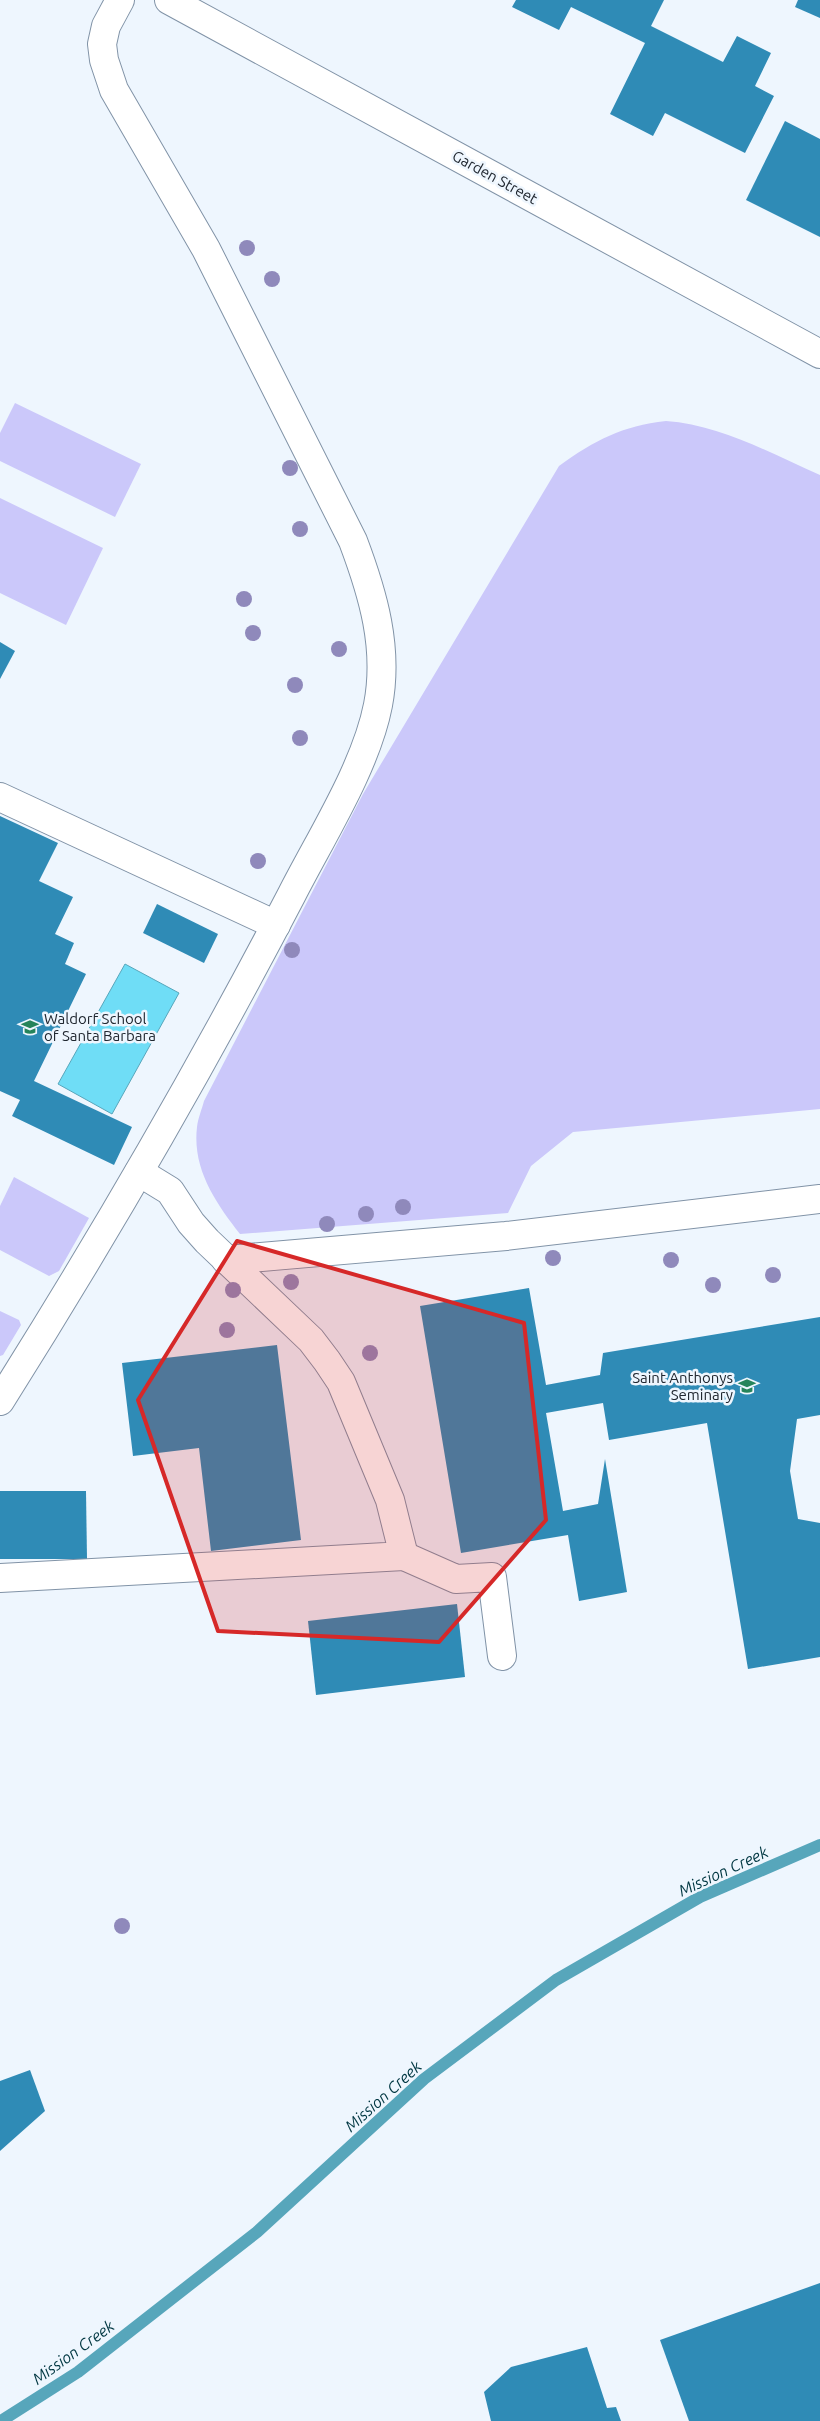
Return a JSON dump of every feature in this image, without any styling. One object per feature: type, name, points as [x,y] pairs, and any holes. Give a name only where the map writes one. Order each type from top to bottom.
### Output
[{"type":"street","points":[[0,1401],[52,1319],[139,1172],[276,924],[370,739],[378,704],[382,671],[382,639],[366,574],[328,489],[206,249],[114,90],[104,60],[102,44],[106,26],[120,0]]},
{"type":"street","name":"Garden Street","points":[[169,0],[820,354]]},
{"type":"street","points":[[0,797],[276,924]]},
{"type":"street","points":[[139,1172],[170,1190],[191,1223],[226,1260],[311,1340],[341,1382],[390,1500],[404,1556]]},
{"type":"street","points":[[226,1260],[506,1236],[820,1199]]},
{"type":"street","points":[[0,1578],[404,1556],[456,1579],[492,1577],[502,1656]]},
{"type":"highlighted area","points":[[237,1241],[524,1323],[546,1520],[439,1642],[218,1631],[138,1400]]},
{"type":"shaded area","points":[[15,403],[141,464],[115,517],[0,461],[0,433]]},
{"type":"shaded area","points":[[666,421],[706,428],[726,434],[820,475],[820,1109],[573,1132],[531,1166],[508,1213],[240,1234],[222,1210],[202,1171],[196,1142],[199,1117],[204,1101],[363,794],[559,466],[610,436],[636,426]]},
{"type":"shaded area","points":[[0,498],[103,548],[66,625],[0,593]]},
{"type":"shaded area","points":[[125,964],[179,993],[112,1114],[58,1084]]},
{"type":"shaded area","points":[[14,1177],[89,1218],[59,1271],[49,1276],[0,1250],[0,1206]]},
{"type":"shaded area","points":[[0,1311],[19,1320],[21,1325],[3,1355],[0,1356]]},
{"type":"building","points":[[516,0],[664,0],[651,26],[723,62],[737,36],[771,53],[755,86],[774,96],[745,153],[665,113],[653,136],[610,114],[645,43],[571,7],[559,30],[512,7]]},
{"type":"building","points":[[798,0],[820,0],[820,18],[795,7]]},
{"type":"building","points":[[785,121],[820,139],[820,237],[746,200]]},
{"type":"building","points":[[0,642],[15,651],[0,679]]},
{"type":"building","name":"Waldorf School of Santa Barbara","points":[[0,816],[58,843],[39,881],[73,897],[55,934],[74,943],[65,964],[86,974],[34,1081],[132,1127],[114,1165],[12,1116],[20,1100],[0,1091]]},
{"type":"building","points":[[157,904],[218,934],[204,963],[143,933]]},
{"type":"building","points":[[529,1288],[546,1385],[600,1375],[603,1353],[820,1317],[820,1415],[797,1419],[790,1471],[798,1519],[820,1523],[820,1657],[748,1669],[707,1423],[609,1440],[603,1403],[546,1413],[563,1511],[598,1504],[605,1459],[627,1592],[579,1601],[568,1535],[461,1553],[420,1306]]},
{"type":"building","points":[[277,1345],[301,1540],[211,1551],[199,1448],[133,1456],[122,1363]]},
{"type":"building","points":[[0,1491],[86,1491],[87,1559],[0,1559]]},
{"type":"building","points":[[457,1604],[465,1677],[316,1695],[308,1621]]},
{"type":"building","points":[[30,2070],[45,2111],[0,2151],[0,2081]]},
{"type":"building","points":[[820,2283],[820,2421],[689,2421],[660,2340]]},
{"type":"building","points":[[587,2347],[607,2408],[616,2407],[621,2421],[491,2421],[484,2392],[511,2367]]},
{"type":"waterway","name":"Mission Creek","points":[[1,2421],[78,2372],[257,2232],[424,2079],[556,1980],[700,1897],[820,1845]]},
{"type":"place","name":"Waldorf School of Santa Barbara","points":[[30,1027]]},
{"type":"place","name":"Saint Anthonys Seminary","points":[[747,1386]]}]
